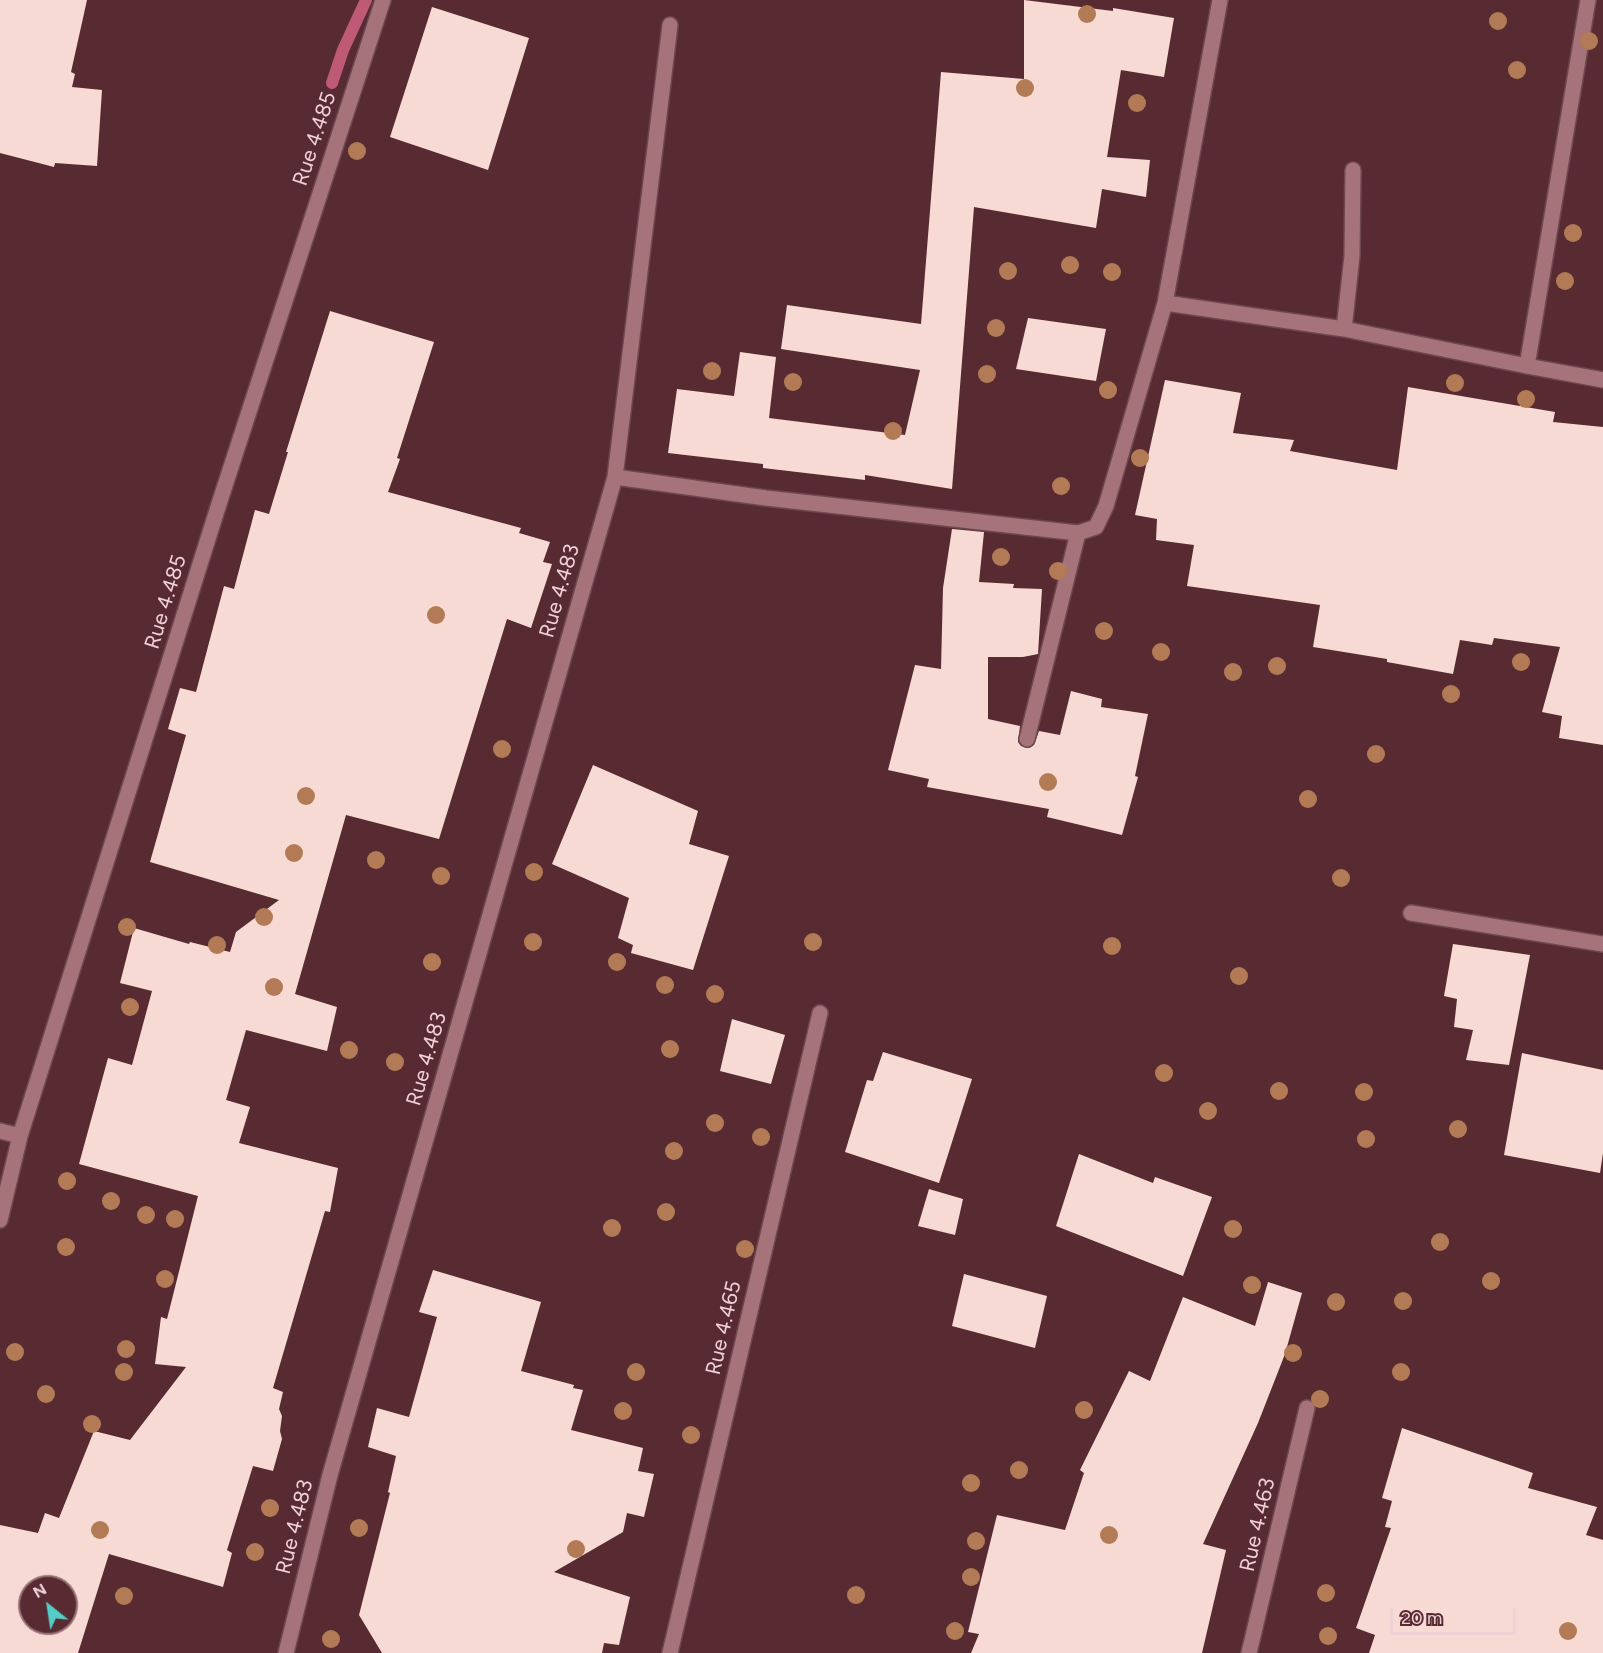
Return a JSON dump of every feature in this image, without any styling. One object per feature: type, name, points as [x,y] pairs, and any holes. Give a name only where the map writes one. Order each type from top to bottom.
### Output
[{"type":"street","name":"Rue 4.485","points":[[0,1220],[20,1136],[218,507],[382,0]]},
{"type":"street","points":[[615,477],[744,496],[1078,533],[1096,527],[1106,506],[1165,303],[1220,0]]},
{"type":"street","points":[[1527,366],[1588,0]]},
{"type":"street","name":"Rue 4.483","points":[[286,1653],[330,1475],[615,477],[670,26]]},
{"type":"street","points":[[1344,329],[1352,256],[1353,170]]},
{"type":"street","points":[[1165,303],[1344,329],[1603,380]]},
{"type":"street","points":[[1027,739],[1078,533]]},
{"type":"street","points":[[1411,913],[1603,944]]},
{"type":"street","name":"Rue 4.465","points":[[670,1653],[820,1013]]},
{"type":"street","points":[[0,1131],[20,1136]]},
{"type":"street","name":"Rue 4.463","points":[[1249,1653],[1307,1408]]},
{"type":"building","points":[[0,0],[87,0],[71,72],[75,74],[72,87],[102,90],[97,166],[55,163],[54,167],[0,153]]},
{"type":"building","points":[[1024,0],[1113,11],[1113,8],[1174,18],[1164,77],[1121,70],[1107,157],[1150,160],[1146,197],[1102,189],[1096,228],[974,207],[952,489],[865,475],[865,480],[763,468],[763,464],[668,453],[677,389],[734,396],[740,352],[776,357],[769,418],[905,435],[920,370],[781,349],[787,305],[921,324],[941,72],[1024,79]]},
{"type":"building","points":[[432,7],[529,38],[488,170],[390,137]]},
{"type":"building","points":[[330,311],[434,342],[388,492],[521,528],[519,533],[550,542],[543,562],[552,564],[531,628],[507,619],[439,839],[346,815],[295,994],[337,1007],[327,1051],[246,1030],[226,1100],[250,1107],[239,1143],[338,1168],[330,1212],[325,1211],[273,1388],[283,1392],[279,1409],[282,1416],[280,1431],[282,1439],[273,1471],[253,1466],[227,1550],[232,1553],[223,1587],[109,1554],[78,1653],[0,1653],[0,1525],[38,1533],[45,1513],[59,1518],[94,1431],[130,1440],[186,1367],[155,1364],[161,1317],[167,1319],[198,1196],[79,1164],[108,1058],[132,1065],[152,991],[120,983],[134,928],[189,944],[190,942],[230,952],[236,932],[279,900],[150,862],[186,735],[168,729],[180,688],[196,692],[224,586],[234,589],[255,510],[269,514],[288,452],[286,452]]},
{"type":"building","points":[[1028,318],[1106,329],[1096,381],[1016,369]]},
{"type":"building","points":[[1165,380],[1241,393],[1233,433],[1294,440],[1290,451],[1397,470],[1408,387],[1555,412],[1553,422],[1603,427],[1603,745],[1559,738],[1562,716],[1542,712],[1560,647],[1494,638],[1492,645],[1460,640],[1453,674],[1387,662],[1387,659],[1313,647],[1320,605],[1187,586],[1194,545],[1156,540],[1157,519],[1135,515]]},
{"type":"building","points":[[952,529],[984,532],[979,582],[1014,584],[1013,588],[1042,589],[1038,654],[1023,657],[988,657],[988,719],[1020,726],[1018,742],[1021,746],[1029,748],[1034,745],[1039,731],[1060,735],[1071,691],[1102,699],[1101,707],[1148,714],[1135,776],[1138,777],[1122,835],[1047,817],[1049,809],[927,787],[929,779],[888,770],[915,665],[941,669],[943,588]]},
{"type":"building","points":[[593,765],[698,811],[689,844],[729,856],[693,970],[631,953],[633,945],[618,938],[629,898],[552,864]]},
{"type":"building","points":[[1453,944],[1530,955],[1509,1065],[1466,1060],[1473,1030],[1454,1027],[1457,999],[1444,996]]},
{"type":"building","points":[[732,1019],[785,1035],[771,1084],[720,1071]]},
{"type":"building","points":[[883,1052],[972,1079],[939,1183],[845,1152],[867,1080],[873,1081]]},
{"type":"building","points":[[1522,1053],[1603,1070],[1603,1153],[1600,1173],[1504,1155]]},
{"type":"building","points":[[1079,1154],[1153,1183],[1155,1177],[1212,1197],[1183,1276],[1056,1226]]},
{"type":"building","points":[[929,1189],[963,1199],[955,1235],[918,1226]]},
{"type":"building","points":[[433,1270],[541,1302],[521,1371],[574,1385],[573,1388],[583,1390],[571,1430],[643,1448],[638,1471],[654,1474],[644,1517],[627,1513],[623,1532],[554,1572],[630,1597],[619,1645],[604,1643],[602,1653],[382,1653],[359,1615],[390,1493],[388,1492],[396,1456],[368,1447],[377,1408],[409,1417],[437,1317],[419,1312]]},
{"type":"building","points":[[964,1274],[1047,1296],[1035,1348],[952,1326]]},
{"type":"building","points":[[1268,1282],[1302,1293],[1285,1354],[1258,1423],[1203,1544],[1226,1550],[1202,1653],[971,1653],[979,1634],[968,1632],[997,1515],[1065,1530],[1084,1473],[1080,1470],[1129,1371],[1150,1381],[1183,1297],[1255,1326]]},
{"type":"building","points":[[1402,1428],[1533,1473],[1528,1488],[1597,1507],[1586,1535],[1603,1540],[1603,1653],[1369,1653],[1375,1635],[1356,1628],[1391,1528],[1385,1527],[1392,1501],[1382,1498]]},
{"type":"waterway","points":[[332,83],[343,50],[366,0]]}]
